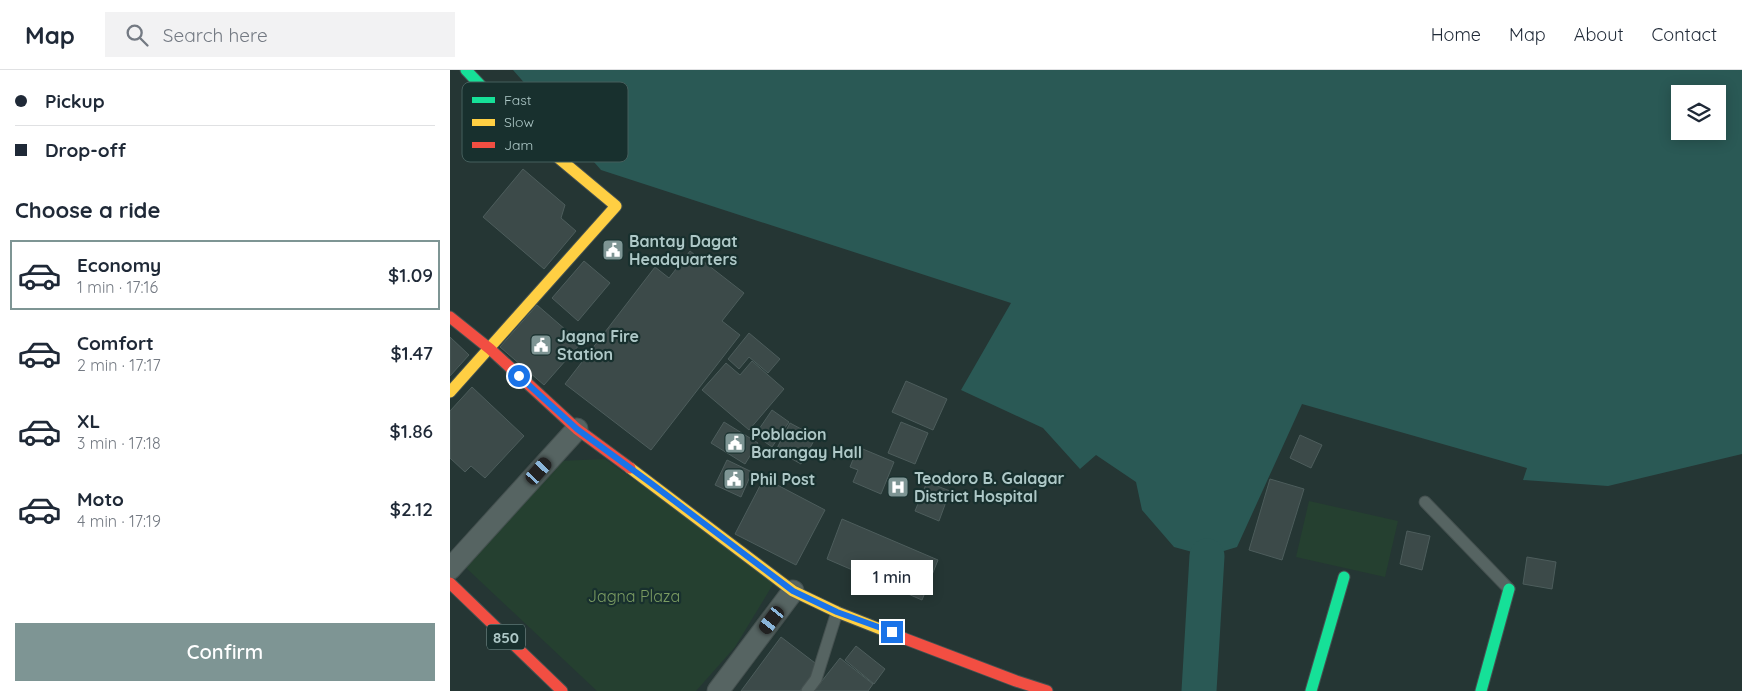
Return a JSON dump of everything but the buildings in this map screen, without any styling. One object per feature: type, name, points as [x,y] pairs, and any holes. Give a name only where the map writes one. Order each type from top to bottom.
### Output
[{"type":"street","points":[[466,70],[476,82]]},
{"type":"street","points":[[450,392],[616,206],[561,162]]},
{"type":"street","points":[[450,317],[490,349],[577,429],[793,591],[837,612],[1016,681],[1047,691]]},
{"type":"street","points":[[450,569],[577,429]]},
{"type":"street","points":[[1311,691],[1344,577]]},
{"type":"street","name":"850","points":[[450,583],[562,691]]},
{"type":"street","points":[[1482,691],[1508,588]]},
{"type":"street","points":[[718,691],[793,591]]},
{"type":"lane","points":[[1425,502],[1508,588]]},
{"type":"lane","points":[[807,691],[816,679],[837,612]]},
{"type":"green space","name":"Jagna Plaza","points":[[605,459],[775,581],[735,647],[696,691],[597,691],[462,564],[559,461]]},
{"type":"green space","points":[[1309,501],[1398,521],[1385,577],[1296,557]]},
{"type":"water","points":[[513,70],[1742,70],[1742,454],[1608,486],[1523,480],[1527,468],[1302,404],[1237,547],[1207,556],[1174,547],[1142,510],[1136,482],[1096,455],[1080,469],[1043,428],[961,390],[1011,303],[601,170],[594,162],[628,162],[628,82],[524,82]]},
{"type":"waterway","points":[[1199,691],[1207,556]]},
{"type":"traffic: fast","points":[[466,70],[477,82]]},
{"type":"traffic: fast","points":[[1311,691],[1344,577]]},
{"type":"traffic: fast","points":[[1481,691],[1509,589]]},
{"type":"traffic: slow","points":[[450,392],[616,206],[563,162]]},
{"type":"traffic: slow","points":[[630,468],[793,591],[837,612],[903,638]]},
{"type":"traffic: jam","points":[[450,317],[490,349],[577,429],[630,468]]},
{"type":"traffic: jam","points":[[450,583],[562,691]]},
{"type":"traffic: jam","points":[[903,638],[1047,691]]},
{"type":"place","name":"Bantay Dagat Headquarters","points":[[613,250]]},
{"type":"place","name":"Jagna Fire Station","points":[[541,345]]},
{"type":"place","name":"Poblacion Barangay Hall","points":[[735,443]]},
{"type":"place","name":"Phil Post","points":[[734,479]]},
{"type":"place","name":"Teodoro B. Galagar District Hospital","points":[[898,487]]},
{"type":"route","points":[[519,376],[577,429],[793,591],[837,612],[892,632]]}]
